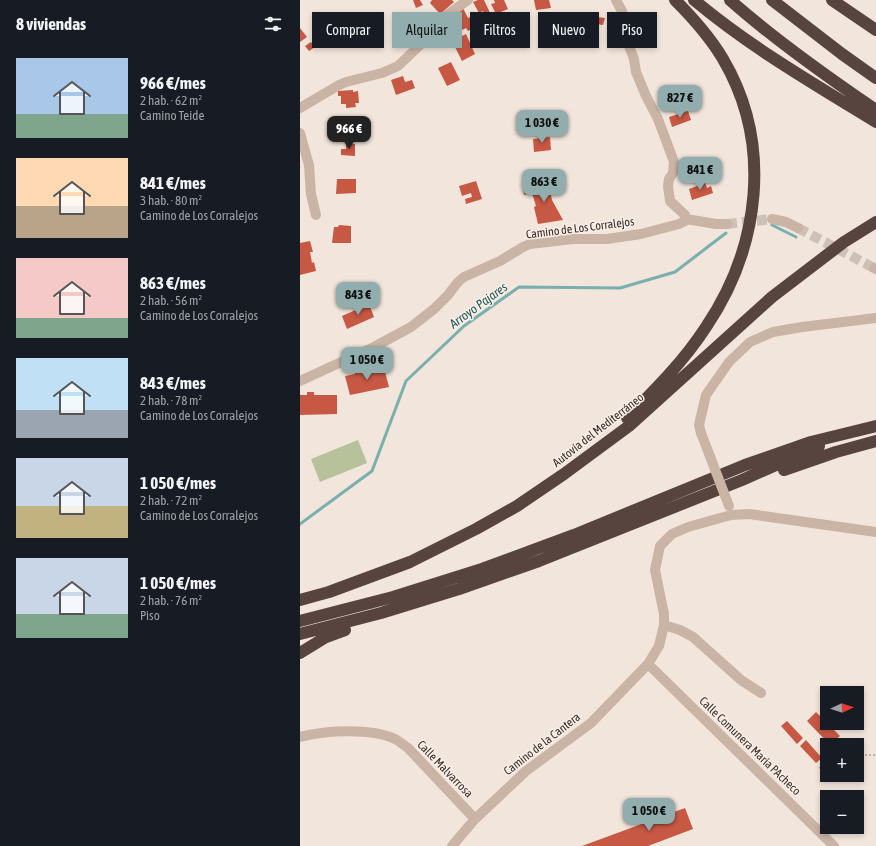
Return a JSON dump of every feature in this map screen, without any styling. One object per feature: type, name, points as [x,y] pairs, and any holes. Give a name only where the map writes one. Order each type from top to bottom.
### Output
[{"type":"highway","points":[[607,442],[624,421],[670,375],[707,326],[735,273],[745,245],[751,219],[755,169],[752,142],[746,114],[736,85],[722,59],[706,35],[675,0]]},
{"type":"highway","points":[[694,0],[752,44],[876,122]]},
{"type":"highway","points":[[730,0],[748,16],[827,76],[876,110]]},
{"type":"highway","points":[[772,0],[842,54],[876,78]]},
{"type":"highway","points":[[832,0],[876,30]]},
{"type":"highway","name":"Autovía del Mediterráneo","points":[[300,600],[329,592],[410,562],[476,529],[517,506],[564,474],[629,426],[772,297],[844,242],[876,222]]},
{"type":"highway","points":[[300,621],[393,596],[482,569],[574,535],[745,465],[811,442],[876,426]]},
{"type":"highway","points":[[300,634],[381,613],[460,589],[539,561],[742,480],[814,449],[836,437]]},
{"type":"highway","points":[[742,480],[767,475],[836,452],[876,441]]},
{"type":"highway","points":[[300,653],[326,637],[363,624],[381,613]]},
{"type":"street","points":[[300,108],[339,85],[382,73],[398,66],[416,50],[439,22],[451,11],[468,0]]},
{"type":"street","points":[[616,0],[622,11],[627,41],[634,59],[636,72],[658,120],[674,162],[674,167],[668,186],[670,201],[685,215],[686,219],[716,224],[727,224]]},
{"type":"street","points":[[300,133],[309,165],[316,215]]},
{"type":"street","name":"Camino de Los Corralejos","points":[[300,381],[374,348],[411,327],[434,309],[464,276],[500,261],[530,244],[573,239],[607,239],[625,237],[680,224],[686,219]]},
{"type":"street","points":[[772,219],[786,222],[798,228]]},
{"type":"street","points":[[730,511],[699,425],[706,395],[729,362],[750,342],[773,332],[876,318]]},
{"type":"street","name":"Camino de la Cantera","points":[[452,846],[475,819],[526,771],[591,723],[648,664],[659,646],[664,625],[664,614],[655,570],[660,546],[672,534],[730,511],[876,532]]},
{"type":"street","points":[[664,625],[680,630],[693,637],[741,680],[761,693]]},
{"type":"street","name":"Calle Comunera María PAcheco","points":[[648,664],[834,846]]},
{"type":"street","name":"Calle Malvarrosa","points":[[300,737],[309,734],[340,731],[383,735],[395,739],[408,748],[475,819]]},
{"type":"path","points":[[864,755],[876,755]]},
{"type":"green space","points":[[358,440],[367,463],[320,482],[311,459]]},
{"type":"building","points":[[413,0],[420,0],[423,5],[416,8]]},
{"type":"building","points":[[432,0],[452,0],[454,2],[442,12],[438,12],[430,3]]},
{"type":"building","points":[[484,0],[490,12],[478,12],[473,2]]},
{"type":"building","points":[[494,0],[504,0],[508,9],[501,12],[495,12],[491,4],[495,3]]},
{"type":"building","points":[[534,0],[549,0],[551,8],[536,10]]},
{"type":"building","points":[[463,8],[468,18],[470,17],[470,30],[468,31],[466,28],[462,30],[462,12],[459,12]]},
{"type":"building","points":[[599,17],[605,18],[603,25],[599,24]]},
{"type":"building","points":[[300,28],[307,37],[300,42]]},
{"type":"building","points":[[466,34],[470,43],[470,48],[472,48],[475,54],[462,61],[456,48],[462,48],[462,36]]},
{"type":"building","points":[[311,42],[312,48],[314,48],[309,51],[305,46]]},
{"type":"building","points":[[451,62],[460,80],[447,86],[438,68]]},
{"type":"building","points":[[403,76],[405,82],[412,80],[415,88],[396,95],[391,80]]},
{"type":"building","points":[[353,90],[353,92],[358,91],[359,103],[355,103],[356,107],[346,108],[346,104],[341,104],[341,96],[338,96],[338,91]]},
{"type":"building","points":[[688,111],[691,120],[672,127],[669,117]]},
{"type":"building","points":[[550,137],[551,150],[534,152],[533,139]]},
{"type":"building","points":[[346,144],[355,144],[355,156],[341,155],[341,149],[346,149]]},
{"type":"building","points":[[337,179],[356,179],[356,193],[336,194]]},
{"type":"building","points":[[476,181],[482,199],[466,204],[465,199],[472,197],[471,193],[462,196],[459,186]]},
{"type":"building","points":[[551,181],[555,193],[551,195],[552,200],[563,220],[538,224],[534,207],[536,206],[532,193],[524,195],[523,188]]},
{"type":"building","points":[[705,183],[707,188],[711,186],[713,193],[692,200],[689,189]]},
{"type":"building","points":[[339,225],[351,226],[351,243],[332,243],[334,227],[338,227]]},
{"type":"building","points":[[310,241],[313,252],[310,252],[312,263],[314,262],[316,271],[300,275],[300,243]]},
{"type":"building","points":[[369,304],[374,317],[347,329],[342,316]]},
{"type":"building","points":[[384,368],[389,387],[350,395],[345,376],[355,374],[355,371],[362,369],[362,373]]},
{"type":"building","points":[[307,392],[314,392],[314,395],[337,395],[337,414],[300,415],[300,395],[307,395]]},
{"type":"building","points":[[816,712],[820,716],[820,730],[834,730],[840,736],[838,738],[823,738],[807,721]]},
{"type":"building","points":[[787,721],[803,738],[797,744],[781,726]]},
{"type":"building","points":[[806,740],[820,756],[820,760],[816,763],[800,746]]},
{"type":"building","points":[[685,808],[693,829],[648,846],[582,846]]},
{"type":"waterway","name":"Arroyo Pajares","points":[[772,225],[796,237]]},
{"type":"waterway","name":"Arroyo Pajares","points":[[300,524],[372,471],[406,381],[464,326],[519,287],[620,288],[675,272],[726,233]]},
{"type":"tunnel","points":[[727,224],[772,219]]},
{"type":"tunnel","points":[[798,228],[874,268]]}]
